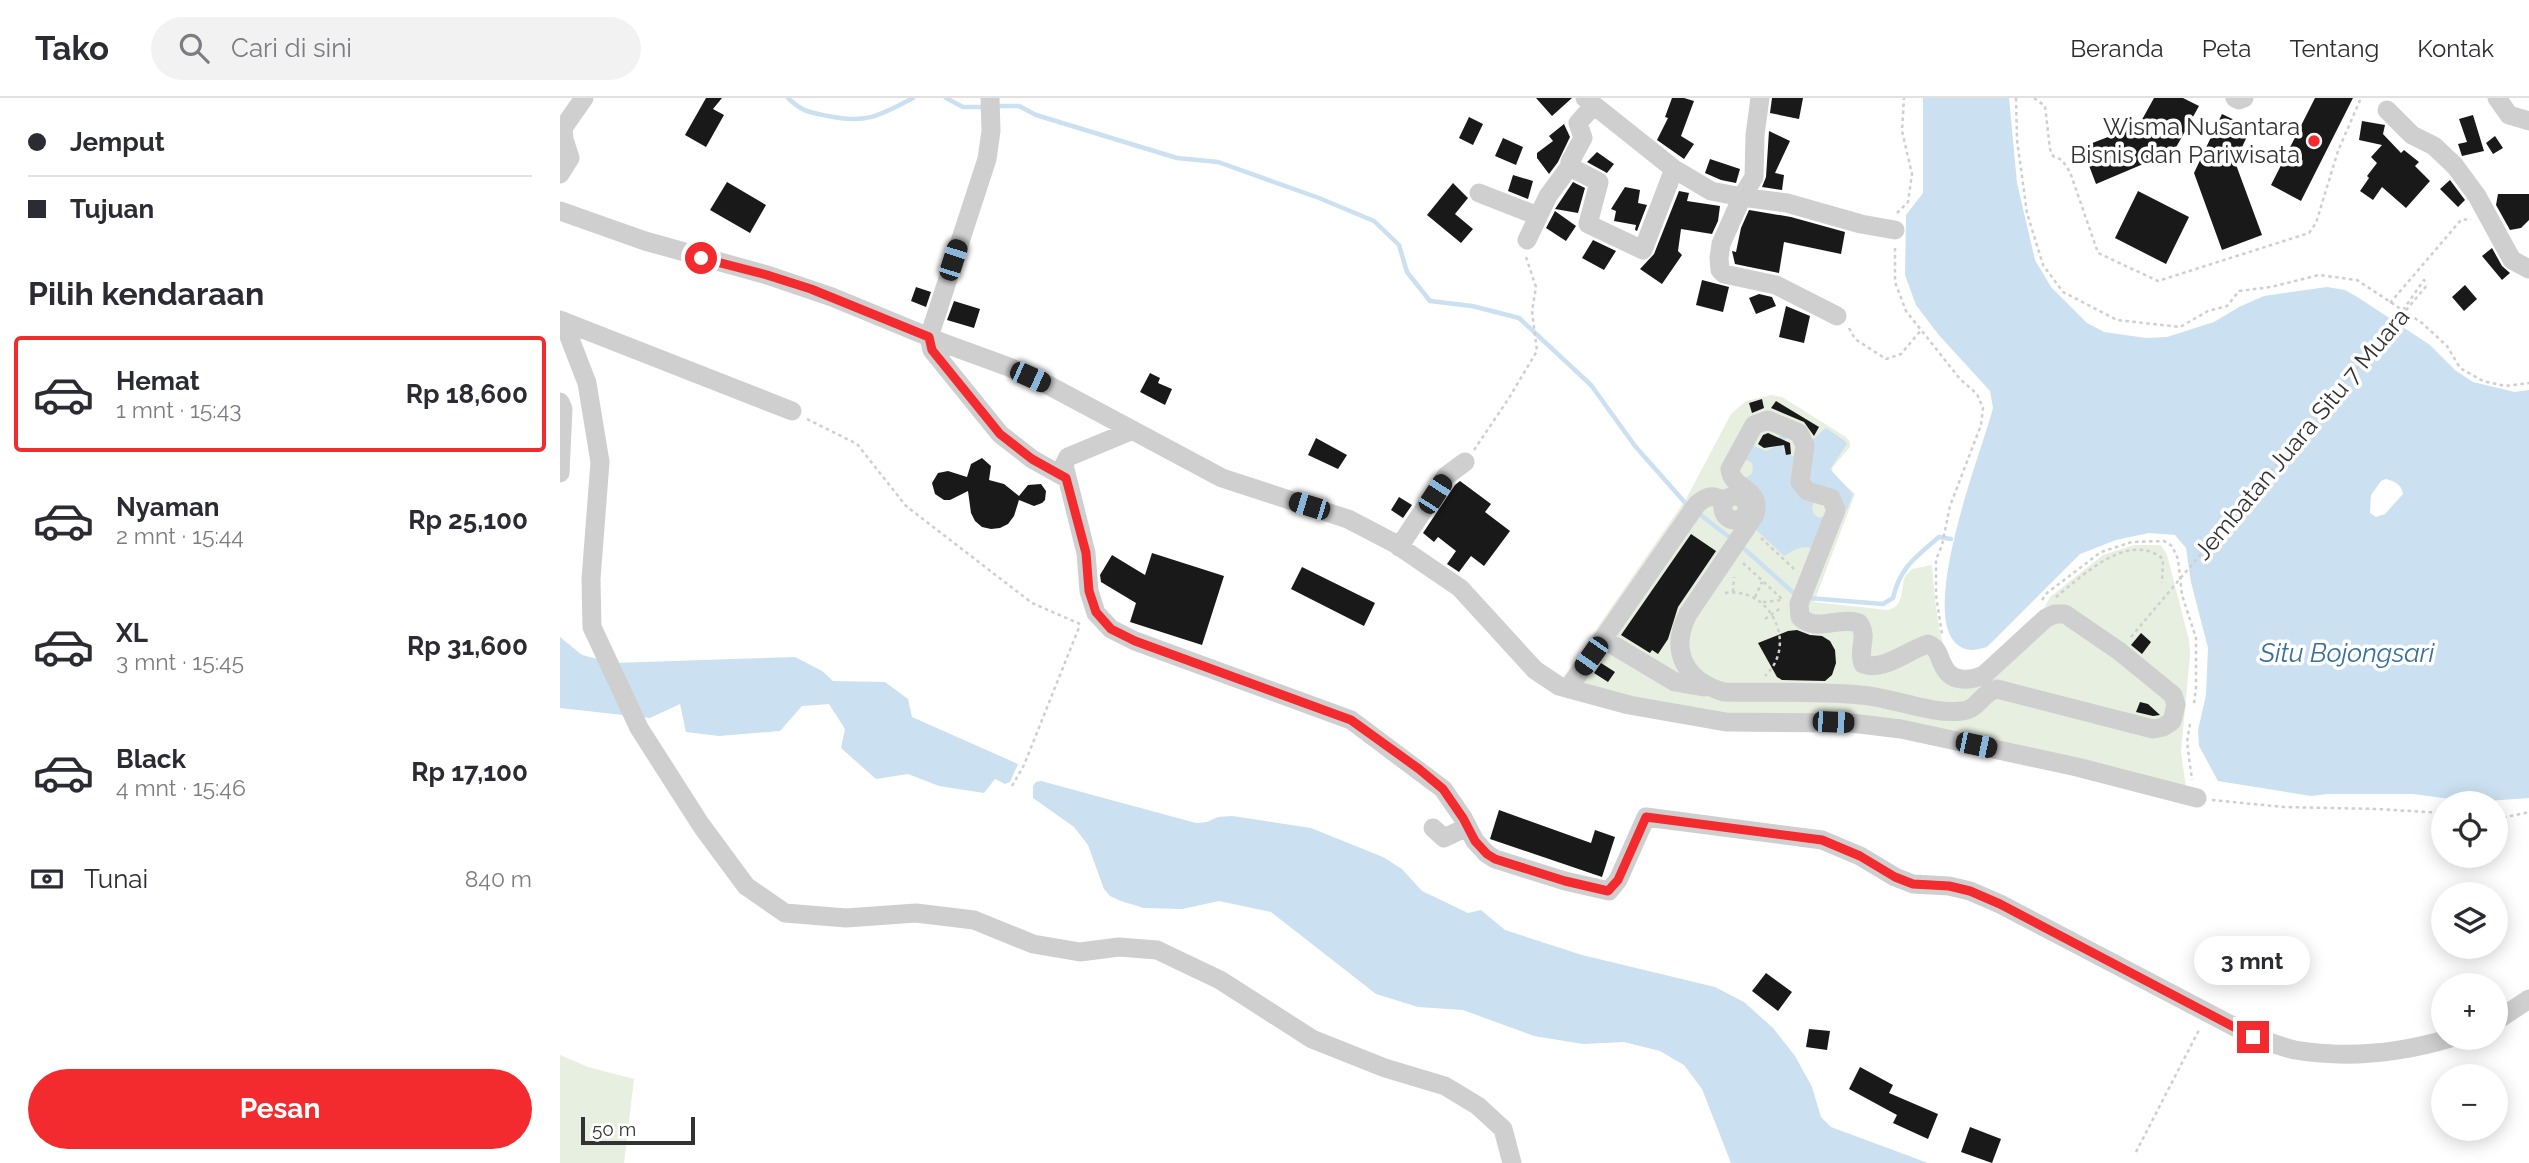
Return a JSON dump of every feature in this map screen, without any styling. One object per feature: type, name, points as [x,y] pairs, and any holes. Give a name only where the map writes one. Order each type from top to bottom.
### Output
[{"type":"street","points":[[560,174],[570,158],[563,128],[584,98]]},
{"type":"street","points":[[1760,98],[1754,177],[1721,244],[1721,272],[1776,285],[1837,316]]},
{"type":"street","points":[[2235,98],[2244,98]]},
{"type":"street","points":[[2497,98],[2509,115],[2529,121]]},
{"type":"street","points":[[1527,240],[1583,138],[1578,123],[1598,103],[1674,169],[1711,191],[1744,194],[1787,203],[1861,224],[1895,230]]},
{"type":"street","points":[[990,106],[991,131],[987,159],[929,337],[932,350],[1000,434],[1032,459],[1066,478]]},
{"type":"street","points":[[2387,110],[2412,135],[2434,146],[2455,166],[2477,196],[2512,260],[2529,270]]},
{"type":"street","points":[[1570,166],[1599,182],[1588,224],[1643,250],[1674,169]]},
{"type":"street","points":[[1479,193],[1538,216]]},
{"type":"street","points":[[561,209],[645,241],[811,289],[1009,367],[1222,478],[1348,519],[1399,547],[1460,589],[1535,670],[1559,686],[1629,705],[1726,722],[1851,723],[1901,729],[2077,767],[2197,798]]},
{"type":"street","points":[[562,321],[792,411]]},
{"type":"street","points":[[562,321],[587,383],[600,462],[591,579],[592,627],[639,728],[701,825],[746,886],[785,914],[846,918],[916,913],[974,920],[1033,944],[1080,952],[1119,947],[1157,950],[1220,981],[1312,1039],[1385,1068],[1444,1086],[1478,1106],[1503,1129],[1512,1163]]},
{"type":"street","points":[[560,402],[563,409],[560,473]]},
{"type":"street","points":[[1603,639],[1675,682],[1724,692],[1860,695],[1962,712],[1972,709],[1989,690],[1997,689],[2153,729],[2172,721],[2176,713],[2173,695],[2119,651],[2066,614],[2055,614],[2046,618],[1985,674],[1976,679],[1952,677],[1944,668],[1939,652],[1928,644],[1879,666],[1870,667],[1863,664],[1860,650],[1865,638],[1859,623],[1845,621],[1814,625],[1800,617],[1800,592],[1836,510],[1830,498],[1803,488],[1800,474],[1805,445],[1799,433],[1776,422],[1761,421],[1754,425],[1730,469],[1734,480],[1756,499],[1755,515],[1680,629],[1679,643],[1683,660],[1691,675],[1705,687]]},
{"type":"street","points":[[1133,430],[1068,457],[1065,465],[1086,553],[1089,591],[1096,612],[1111,629],[1135,641],[1351,720],[1443,789],[1453,801],[1480,849],[1495,859],[1573,884],[1608,891],[1618,880],[1646,817],[1822,840],[1860,856],[1895,877],[1913,884],[1949,886],[2000,904],[2253,1037],[2294,1049],[2349,1055],[2399,1051],[2431,1043]]},
{"type":"street","points":[[1399,547],[1446,476],[1465,462]]},
{"type":"street","points":[[1568,689],[1693,510],[1706,496],[1714,495],[1725,501]]},
{"type":"street","points":[[1433,828],[1444,838],[1468,827]]},
{"type":"street","points":[[2508,1013],[2529,999]]},
{"type":"path","points":[[1904,98],[1902,131],[1912,174],[1908,202],[1898,211],[1895,230],[1895,282],[1906,311],[1960,379],[1977,394],[1983,408],[1980,425],[1950,506],[1942,545]]},
{"type":"path","points":[[2016,98],[2017,140],[2027,213],[2043,265],[2063,292],[2117,320],[2180,327],[2208,311],[2227,306],[2239,291],[2271,287],[2319,275],[2357,280],[2422,323],[2447,346],[2460,368],[2483,381],[2505,386],[2529,383]]},
{"type":"path","points":[[2034,98],[2045,106],[2050,149],[2053,156],[2062,160],[2070,172],[2098,253],[2158,281],[2309,233],[2316,223],[2338,151],[2361,98]]},
{"type":"path","points":[[2390,304],[2461,219],[2473,219]]},
{"type":"path","points":[[1465,462],[1510,398],[1537,351],[1532,311],[1536,287],[1524,249],[1527,240]]},
{"type":"path","name":"Jembatan Juara Situ 7 Muara","points":[[2119,651],[2428,284],[2424,280],[2402,310]]},
{"type":"path","points":[[1837,316],[1846,323],[1855,339],[1886,359],[1901,354],[1922,329]]},
{"type":"path","points":[[792,411],[857,444],[906,506],[1032,603],[1080,624],[1024,765],[1012,786]]},
{"type":"path","points":[[1738,541],[1763,580],[1800,592]]},
{"type":"path","points":[[1738,541],[1797,573],[1800,592]]},
{"type":"path","points":[[2055,614],[2056,597],[2107,558],[2139,550],[2153,551],[2163,559],[2162,583]]},
{"type":"path","points":[[1755,597],[1763,580]]},
{"type":"path","points":[[1724,593],[1733,592],[1755,597],[1763,602],[1773,614],[1779,629],[1777,660],[1761,680],[1740,692]]},
{"type":"path","points":[[1763,602],[1800,592]]},
{"type":"path","points":[[1765,619],[1800,592]]},
{"type":"path","points":[[2197,798],[2284,807],[2377,808],[2431,812]]},
{"type":"path","points":[[2508,817],[2529,812]]},
{"type":"path","points":[[2136,1152],[2208,1013]]},
{"type":"green space","points":[[1771,395],[1782,397],[1850,442],[1850,447],[1832,468],[1833,474],[1855,494],[1814,602],[1888,610],[1900,601],[1905,576],[1912,569],[1932,565],[1937,617],[1946,655],[1951,667],[1970,675],[2041,615],[2050,597],[2103,555],[2134,545],[2161,545],[2167,555],[2189,640],[2181,752],[2186,787],[1974,735],[1725,716],[1560,682],[1686,499],[1731,414],[1746,401]]},
{"type":"green space","points":[[560,1055],[588,1067],[634,1079],[624,1163],[560,1163]]},
{"type":"water","name":"Situ Bojongsari","points":[[1923,98],[2009,98],[2017,183],[2035,260],[2051,287],[2087,323],[2104,332],[2146,338],[2167,337],[2214,322],[2264,296],[2327,287],[2345,290],[2359,298],[2430,345],[2455,370],[2473,382],[2515,392],[2529,390],[2529,798],[2508,800],[2508,791],[2431,791],[2431,796],[2413,794],[2311,796],[2218,781],[2199,746],[2198,730],[2206,695],[2208,648],[2191,582],[2186,548],[2175,535],[2149,533],[2116,540],[2080,554],[1987,647],[1971,650],[1952,639],[1945,614],[1946,580],[1965,499],[1993,408],[1990,391],[1938,334],[1916,305],[1905,275],[1906,215],[1923,193]],"holes":[[[2386,479],[2395,482],[2403,494],[2385,514],[2376,517],[2370,513],[2371,495],[2381,481]]]},
{"type":"water","points":[[1826,428],[1847,444],[1830,469],[1853,494],[1847,510],[1814,502],[1814,514],[1819,518],[1829,515],[1816,550],[1803,547],[1784,556],[1753,527],[1745,478],[1752,473],[1753,466],[1744,459],[1752,435],[1754,446],[1766,451],[1774,447],[1780,435],[1792,435],[1785,439],[1783,450],[1793,456]]},
{"type":"water","points":[[560,637],[582,655],[613,663],[795,657],[822,671],[833,681],[885,682],[908,699],[912,717],[1018,764],[1010,782],[1005,784],[995,779],[984,793],[939,786],[908,774],[876,779],[841,748],[845,729],[829,704],[802,706],[780,731],[719,736],[686,732],[680,704],[650,718],[560,708]]},
{"type":"water","points":[[1041,781],[1196,823],[1232,816],[1311,828],[1383,857],[1402,869],[1422,891],[1468,913],[1481,910],[1505,930],[1582,955],[1715,987],[1744,1002],[1773,1028],[1795,1056],[1812,1087],[1821,1117],[1831,1127],[1928,1163],[1731,1163],[1702,1089],[1684,1065],[1660,1051],[1624,1042],[1583,1044],[1534,1036],[1463,1010],[1418,1007],[1376,994],[1271,912],[1219,901],[1182,909],[1144,908],[1121,901],[1110,896],[1104,889],[1088,845],[1074,827],[1033,798],[1033,786]]},
{"type":"building","points":[[706,98],[722,98],[713,109],[724,115],[706,147],[685,135]]},
{"type":"building","points":[[1536,98],[1572,98],[1552,116]]},
{"type":"building","points":[[1672,98],[1694,101],[1681,136],[1694,144],[1684,159],[1657,140],[1668,118],[1665,117]]},
{"type":"building","points":[[1772,98],[1803,98],[1799,119],[1770,113]]},
{"type":"building","points":[[2154,98],[2183,98],[2199,106],[2174,151],[2096,184],[2082,147],[2139,125]]},
{"type":"building","points":[[2315,98],[2353,98],[2301,201],[2271,185]]},
{"type":"building","points":[[2222,114],[2251,128],[2235,162],[2262,235],[2222,250],[2194,173]]},
{"type":"building","points":[[2473,115],[2484,151],[2462,156],[2458,144],[2467,142],[2459,119]]},
{"type":"building","points":[[1469,117],[1483,124],[1473,145],[1459,138]]},
{"type":"building","points":[[2362,121],[2385,125],[2383,134],[2401,153],[2404,150],[2419,162],[2415,166],[2430,181],[2406,208],[2382,187],[2373,200],[2360,191],[2377,163],[2371,157],[2382,145],[2359,140]]},
{"type":"building","points":[[1564,124],[1570,137],[1549,174],[1537,158],[1537,153],[1553,141],[1549,136]]},
{"type":"building","points":[[1769,131],[1790,141],[1775,173],[1784,175],[1782,190],[1762,187],[1766,177]]},
{"type":"building","points":[[2495,136],[2503,148],[2493,154],[2486,143]]},
{"type":"building","points":[[1503,138],[1523,147],[1516,165],[1495,156]]},
{"type":"building","points":[[1597,152],[1614,164],[1607,173],[1587,162]]},
{"type":"building","points":[[1710,159],[1740,169],[1736,183],[1705,173]]},
{"type":"building","points":[[1513,175],[1533,181],[1528,199],[1508,191]]},
{"type":"building","points":[[2450,180],[2465,200],[2458,207],[2440,189]]},
{"type":"building","points":[[727,182],[766,205],[750,233],[710,210]]},
{"type":"building","points":[[1573,182],[1585,188],[1578,213],[1555,209]]},
{"type":"building","points":[[1453,183],[1468,198],[1455,214],[1473,229],[1461,243],[1427,215]]},
{"type":"building","points":[[1625,187],[1640,190],[1638,203],[1647,205],[1637,231],[1636,225],[1614,221],[1616,211],[1611,209]]},
{"type":"building","points":[[1679,191],[1689,193],[1687,201],[1720,206],[1718,221],[1712,234],[1681,229],[1678,251],[1682,255],[1662,284],[1640,269],[1654,254]]},
{"type":"building","points":[[2138,191],[2189,217],[2166,264],[2115,238]]},
{"type":"building","points":[[2498,194],[2529,194],[2529,220],[2521,228],[2510,230],[2496,205]]},
{"type":"building","points":[[1749,210],[1791,217],[1845,232],[1841,254],[1784,242],[1779,273],[1735,264],[1732,251],[1736,252],[1741,228]]},
{"type":"building","points":[[1555,211],[1576,226],[1566,241],[1546,228]]},
{"type":"building","points":[[1593,240],[1616,251],[1604,270],[1582,258]]},
{"type":"building","points":[[2492,248],[2502,266],[2510,273],[2502,280],[2482,256]]},
{"type":"building","points":[[1702,280],[1729,287],[1723,312],[1696,305]]},
{"type":"building","points":[[2465,285],[2477,299],[2464,311],[2452,297]]},
{"type":"building","points":[[916,287],[931,292],[926,307],[911,301]]},
{"type":"building","points":[[1759,294],[1772,297],[1776,306],[1756,314],[1749,298]]},
{"type":"building","points":[[954,301],[980,309],[974,328],[947,320]]},
{"type":"building","points":[[1786,306],[1810,316],[1804,343],[1779,337]]},
{"type":"building","points":[[1150,373],[1160,378],[1158,383],[1172,389],[1165,405],[1140,392]]},
{"type":"building","points":[[1762,399],[1764,408],[1752,413],[1749,403]]},
{"type":"building","points":[[1776,401],[1819,427],[1814,436],[1804,422],[1771,408]]},
{"type":"building","points":[[1768,433],[1790,443],[1791,454],[1786,455],[1784,445],[1764,448],[1758,444],[1763,435]]},
{"type":"building","points":[[1316,438],[1347,455],[1338,469],[1308,455]]},
{"type":"building","points":[[982,458],[991,466],[989,480],[1004,484],[1019,496],[1028,485],[1041,484],[1046,491],[1045,500],[1034,506],[1019,500],[1014,516],[1008,524],[991,529],[982,527],[975,521],[968,491],[950,500],[944,500],[935,494],[932,483],[938,473],[948,471],[967,477],[971,464]]},
{"type":"building","points":[[1460,481],[1491,504],[1485,512],[1510,531],[1484,566],[1471,556],[1459,572],[1447,564],[1456,551],[1438,537],[1434,542],[1423,533]]},
{"type":"building","points":[[1399,497],[1412,505],[1403,518],[1391,510]]},
{"type":"building","points":[[1691,534],[1716,551],[1678,607],[1668,639],[1658,654],[1652,650],[1650,653],[1621,635]]},
{"type":"building","points":[[1152,553],[1224,576],[1202,645],[1130,622],[1136,603],[1101,582],[1100,575],[1112,555],[1145,575]]},
{"type":"building","points":[[1302,567],[1375,603],[1364,626],[1291,589]]},
{"type":"building","points":[[1797,630],[1822,636],[1830,641],[1835,650],[1836,663],[1832,675],[1825,681],[1782,680],[1777,677],[1758,643]]},
{"type":"building","points":[[2141,633],[2151,642],[2142,654],[2131,645]]},
{"type":"building","points":[[1601,663],[1615,672],[1608,682],[1594,673]]},
{"type":"building","points":[[2140,702],[2148,704],[2160,715],[2136,712]]},
{"type":"building","points":[[1499,810],[1591,843],[1595,830],[1615,837],[1602,877],[1490,839]]},
{"type":"building","points":[[1766,973],[1792,992],[1778,1011],[1752,991]]},
{"type":"building","points":[[1809,1029],[1830,1031],[1827,1050],[1806,1047]]},
{"type":"building","points":[[1860,1067],[1893,1085],[1889,1093],[1938,1114],[1928,1139],[1893,1123],[1897,1115],[1849,1089]]},
{"type":"building","points":[[1970,1127],[2001,1139],[1992,1163],[1961,1152]]},
{"type":"waterway","points":[[788,98],[802,109],[811,112],[853,119],[881,114],[913,98]]},
{"type":"waterway","points":[[946,98],[963,107],[985,107]]},
{"type":"waterway","points":[[997,106],[1019,106],[1036,115],[1177,158],[1218,162],[1374,221],[1399,245],[1407,272],[1430,301],[1472,306],[1519,318],[1591,385],[1635,446],[1688,506]]},
{"type":"waterway","points":[[1698,513],[1733,540]]},
{"type":"waterway","points":[[1808,598],[1883,604],[1893,598],[1900,578],[1916,557],[1939,537],[1951,539]]},
{"type":"waterway","points":[[1740,545],[1796,595]]},
{"type":"place","name":"Wisma Nusantara Bisnis dan Pariwisata","points":[[2314,141]]},
{"type":"route","points":[[701,258],[811,289],[929,337],[932,350],[1000,434],[1032,459],[1066,478],[1086,553],[1089,591],[1096,612],[1111,629],[1135,641],[1351,720],[1443,789],[1453,801],[1480,849],[1495,859],[1581,886],[1608,891],[1618,880],[1646,817],[1822,840],[1860,856],[1895,877],[1913,884],[1949,886],[1970,891],[2000,904],[2253,1037]]}]
